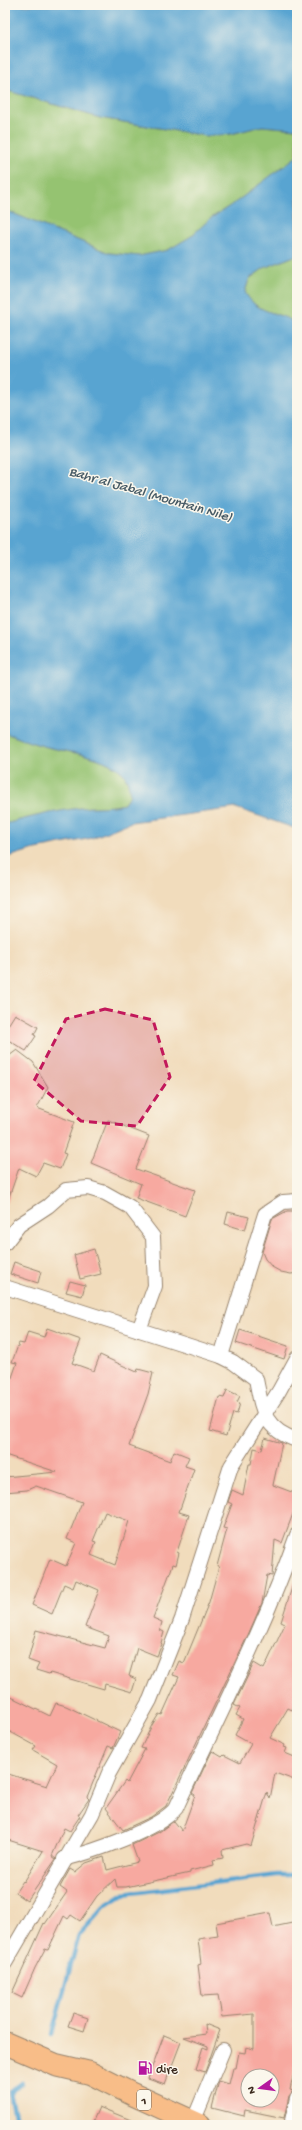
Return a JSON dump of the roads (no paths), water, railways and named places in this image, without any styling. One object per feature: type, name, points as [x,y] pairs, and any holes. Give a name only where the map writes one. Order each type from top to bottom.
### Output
[{"type":"main road","name":"1","points":[[5,2030],[59,2058],[196,2124]]},
{"type":"main road","name":"1","points":[[5,2043],[59,2058]]},
{"type":"street","points":[[5,1243],[19,1225],[48,1206],[66,1190],[88,1188],[105,1193],[130,1207],[153,1237],[155,1286],[139,1330]]},
{"type":"street","points":[[221,1356],[265,1214],[283,1202],[297,1201]]},
{"type":"street","points":[[5,1287],[221,1356],[233,1362],[256,1379],[264,1415],[275,1428],[297,1440]]},
{"type":"street","points":[[5,1963],[64,1859],[92,1814],[109,1773],[150,1700],[182,1619],[231,1466],[264,1415],[297,1358]]},
{"type":"street","points":[[64,1859],[95,1851],[160,1822],[170,1815],[176,1808],[258,1636],[282,1578],[297,1535]]},
{"type":"street","points":[[196,2124],[223,2050]]},
{"type":"street","points":[[291,2125],[297,2098]]},
{"type":"water","points":[[5,5],[297,5],[297,129],[262,126],[231,134],[206,136],[100,118],[5,90]]},
{"type":"water","name":"Bahr al Jabal (Mountain Nile)","points":[[297,156],[297,255],[264,268],[249,279],[245,292],[255,305],[261,309],[282,316],[297,324],[297,829],[236,808],[131,822],[92,838],[31,850],[5,858],[5,824],[62,811],[86,807],[124,804],[130,795],[128,783],[124,774],[104,761],[82,754],[50,748],[5,733],[5,210],[109,253],[139,256],[168,250],[190,237],[211,218],[236,202]]},
{"type":"waterway","points":[[52,2034],[79,1935],[106,1905],[123,1894],[277,1875],[297,1875]]},
{"type":"waterway","points":[[17,2125],[10,2092],[22,2083]]},
{"type":"place","name":"dire","points":[[145,2068]]}]
